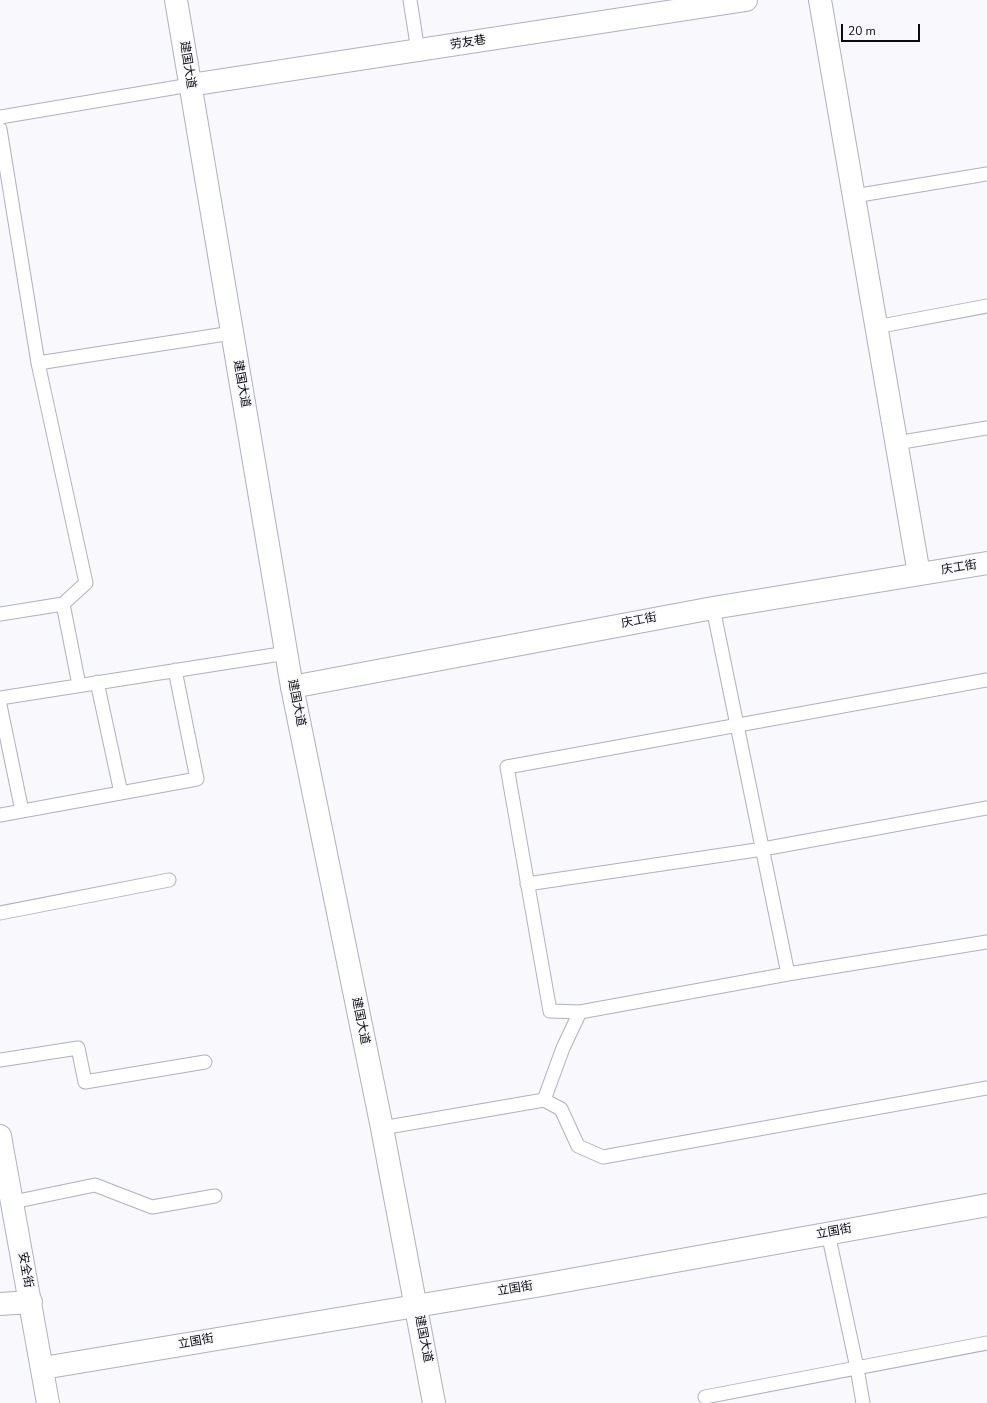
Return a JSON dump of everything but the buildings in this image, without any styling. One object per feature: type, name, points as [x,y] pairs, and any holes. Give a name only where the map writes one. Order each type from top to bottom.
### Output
[{"type":"street","name":"建国大道","points":[[176,0],[292,687],[382,1128],[434,1403]]},
{"type":"street","name":"劳友巷","points":[[190,85],[418,51],[702,3],[746,0]]},
{"type":"street","points":[[820,0],[919,574]]},
{"type":"street","name":"庆工街","points":[[292,687],[713,608],[987,563]]},
{"type":"street","name":"安全街","points":[[0,1136],[43,1368],[48,1403]]},
{"type":"street","name":"立国街","points":[[43,1368],[542,1285],[987,1205]]},
{"type":"street","points":[[0,1304],[31,1302]]},
{"type":"lane","points":[[410,0],[418,51]]},
{"type":"lane","points":[[0,117],[190,85]]},
{"type":"lane","points":[[0,129],[38,363],[86,583],[63,604],[0,614]]},
{"type":"lane","points":[[854,196],[987,174]]},
{"type":"lane","points":[[876,327],[987,306]]},
{"type":"lane","points":[[38,363],[232,333]]},
{"type":"lane","points":[[896,443],[987,428]]},
{"type":"lane","points":[[63,604],[79,685]]},
{"type":"lane","points":[[713,608],[788,974]]},
{"type":"lane","points":[[0,698],[287,653]]},
{"type":"lane","points":[[0,816],[197,779],[175,670]]},
{"type":"lane","points":[[987,680],[507,767],[550,1010],[580,1012],[788,974],[987,942]]},
{"type":"lane","points":[[97,682],[121,793]]},
{"type":"lane","points":[[0,705],[22,811]]},
{"type":"lane","points":[[528,884],[763,849],[987,808]]},
{"type":"lane","points":[[0,913],[169,880]]},
{"type":"lane","points":[[544,1100],[563,1048],[580,1012]]},
{"type":"lane","points":[[0,1060],[78,1048],[85,1082],[205,1062]]},
{"type":"lane","points":[[382,1128],[544,1100],[561,1109],[578,1146],[603,1157],[987,1088]]},
{"type":"lane","points":[[13,1202],[95,1185],[152,1207],[215,1196]]},
{"type":"lane","points":[[828,1233],[863,1403]]},
{"type":"lane","points":[[705,1397],[987,1343]]}]
